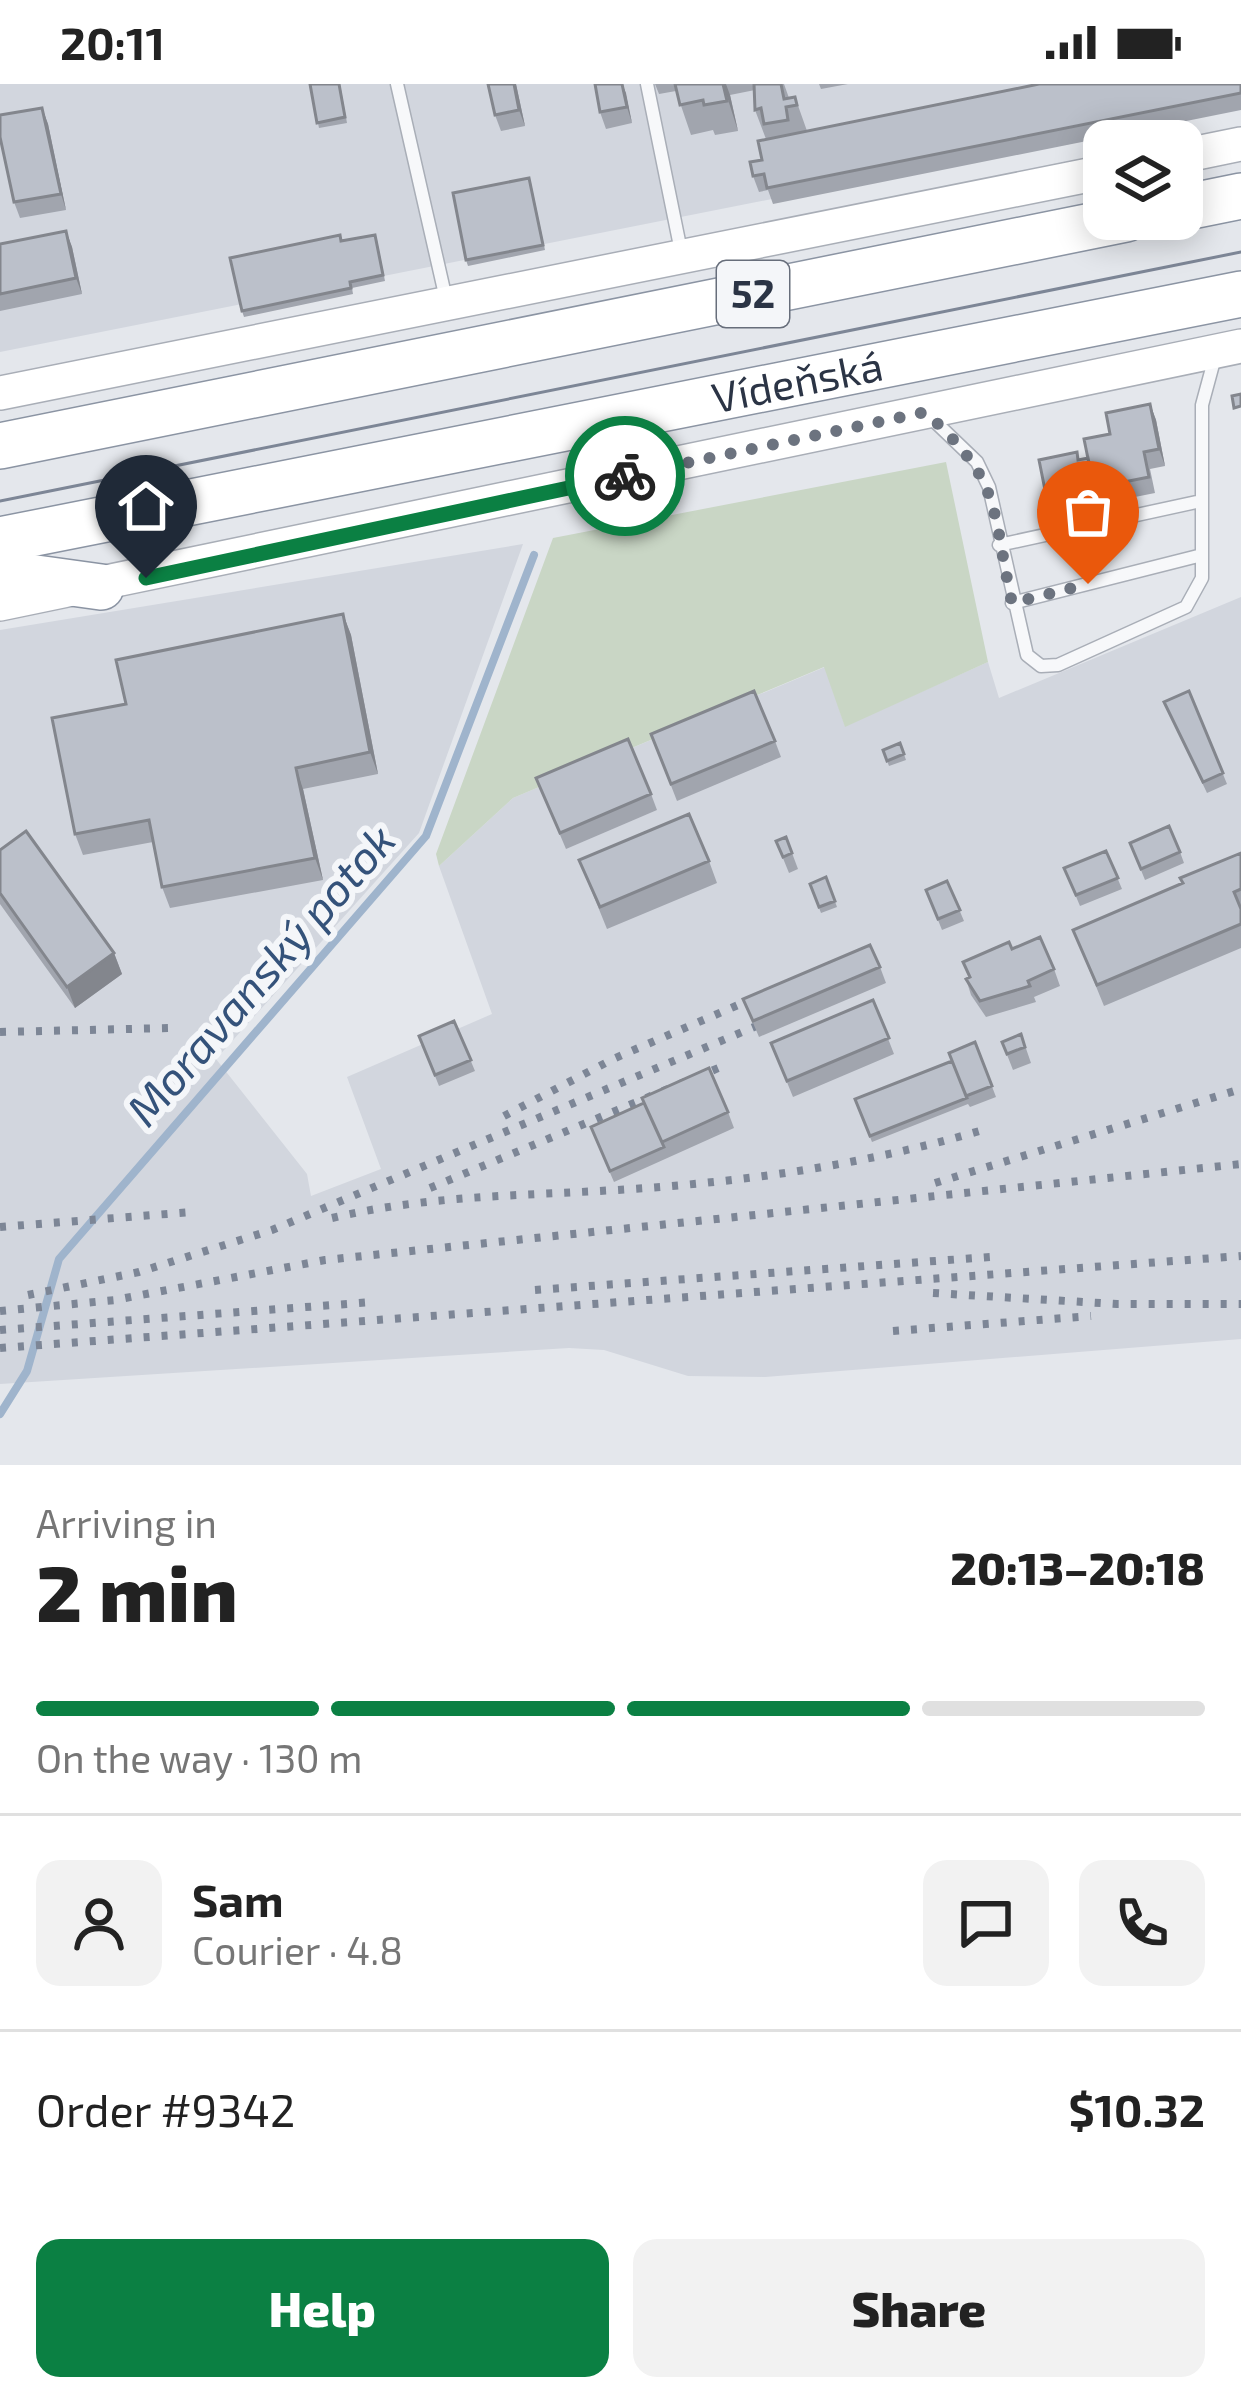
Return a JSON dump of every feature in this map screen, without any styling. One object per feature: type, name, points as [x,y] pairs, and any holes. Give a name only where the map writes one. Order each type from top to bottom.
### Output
[{"type":"highway","points":[[1203,204],[1241,196]]},
{"type":"highway","name":"52","points":[[0,446],[1083,228]]},
{"type":"highway","name":"Vídeňská","points":[[0,540],[1241,294]]},
{"type":"highway","points":[[0,573],[101,587]]},
{"type":"street","points":[[1203,152],[1241,144]]},
{"type":"street","points":[[0,393],[1083,176]]},
{"type":"street","name":"Vídeňská","points":[[0,604],[101,587],[1229,348]]},
{"type":"lane","points":[[398,84],[447,304]]},
{"type":"lane","points":[[646,84],[682,257]]},
{"type":"lane","points":[[925,412],[977,463],[989,487],[1027,655],[1041,666],[1058,665],[1186,607],[1202,578],[1202,405],[1229,348]]},
{"type":"lane","points":[[999,545],[1202,501]]},
{"type":"lane","points":[[1012,603],[1202,555]]},
{"type":"shaded area","points":[[0,84],[1241,84],[1241,106],[1170,120],[1083,120],[1083,137],[0,352]]},
{"type":"shaded area","points":[[523,544],[419,833],[216,1059],[307,1174],[311,1196],[381,1169],[347,1077],[492,1014],[439,866],[513,798],[825,667],[845,726],[988,662],[999,698],[1241,597],[1241,1339],[765,1377],[688,1376],[604,1350],[569,1348],[0,1384],[0,630]]},
{"type":"green space","points":[[946,462],[988,662],[845,727],[824,667],[513,798],[439,866],[436,854],[553,538]]},
{"type":"building","points":[[310,84],[339,84],[345,117],[317,123]]},
{"type":"building","points":[[488,84],[514,84],[519,110],[495,115]]},
{"type":"building","points":[[595,84],[622,84],[627,107],[600,112]]},
{"type":"building","points":[[675,84],[723,84],[727,101],[680,105]]},
{"type":"building","points":[[754,84],[781,84],[784,99],[795,97],[797,105],[786,107],[788,120],[764,124],[761,108],[755,110]]},
{"type":"building","points":[[1039,84],[1241,84],[1241,93],[1106,120],[1083,120],[1083,125],[767,188],[764,174],[753,176],[750,162],[762,160],[758,141]]},
{"type":"building","points":[[42,108],[61,194],[14,202],[0,115]]},
{"type":"building","points":[[529,178],[543,245],[466,260],[453,193]]},
{"type":"building","points":[[66,231],[76,278],[0,294],[0,244]]},
{"type":"building","points":[[340,235],[341,241],[375,235],[383,275],[350,282],[351,288],[242,311],[230,258]]},
{"type":"building","points":[[1241,394],[1241,406],[1234,408],[1232,396]]},
{"type":"building","points":[[1150,404],[1159,449],[1144,452],[1149,477],[1094,488],[1084,439],[1110,434],[1106,413]]},
{"type":"building","points":[[1077,452],[1078,460],[1088,458],[1095,490],[1085,492],[1093,532],[1055,540],[1039,460]]},
{"type":"building","points":[[343,614],[370,752],[296,768],[315,858],[162,887],[149,820],[75,834],[52,718],[126,704],[116,660]]},
{"type":"building","points":[[754,691],[775,741],[671,784],[651,734]]},
{"type":"building","points":[[1189,691],[1223,773],[1203,782],[1164,702]]},
{"type":"building","points":[[628,739],[651,794],[560,833],[536,778]]},
{"type":"building","points":[[900,743],[904,754],[887,761],[883,750]]},
{"type":"building","points":[[689,814],[709,861],[600,907],[579,860]]},
{"type":"building","points":[[1169,826],[1180,852],[1141,869],[1130,843]]},
{"type":"building","points":[[26,831],[114,953],[67,987],[0,893],[0,850]]},
{"type":"building","points":[[786,837],[792,853],[783,857],[776,841]]},
{"type":"building","points":[[1106,851],[1118,878],[1076,895],[1064,868]]},
{"type":"building","points":[[1241,853],[1241,889],[1234,892],[1241,924],[1097,985],[1073,930]]},
{"type":"building","points":[[826,877],[835,901],[819,907],[810,884]]},
{"type":"building","points":[[947,881],[960,910],[938,919],[926,890]]},
{"type":"building","points":[[1040,937],[1054,969],[1028,981],[1030,986],[980,1001],[966,979],[970,977],[963,962],[1009,942],[1012,949]]},
{"type":"building","points":[[870,945],[880,967],[753,1021],[743,999]]},
{"type":"building","points":[[873,1000],[889,1038],[787,1081],[771,1043]]},
{"type":"building","points":[[454,1021],[471,1060],[435,1075],[419,1036]]},
{"type":"building","points":[[1021,1034],[1025,1047],[1007,1054],[1002,1042]]},
{"type":"building","points":[[975,1042],[992,1086],[966,1096],[949,1053]]},
{"type":"building","points":[[952,1061],[967,1098],[870,1136],[855,1099]]},
{"type":"building","points":[[709,1068],[728,1112],[662,1142],[642,1098]]},
{"type":"building","points":[[644,1103],[664,1147],[610,1171],[591,1127]]},
{"type":"waterway","name":"Moravanský potok","points":[[0,1414],[27,1371],[59,1259],[426,836],[534,555]]},
{"type":"tram line","points":[[0,501],[1241,252]]},
{"type":"railway","points":[[504,1116],[613,1059],[775,989]]},
{"type":"railway","points":[[28,1295],[139,1272],[272,1230],[785,1014]]},
{"type":"railway","points":[[0,1032],[170,1028]]},
{"type":"railway","points":[[430,1188],[728,1064]]},
{"type":"railway","points":[[935,1183],[1241,1089]]},
{"type":"railway","points":[[332,1218],[444,1200],[765,1176],[853,1162],[983,1130]]},
{"type":"railway","points":[[0,1311],[115,1300],[325,1260],[1241,1164]]},
{"type":"railway","points":[[0,1227],[192,1212]]},
{"type":"railway","points":[[0,1348],[1241,1256]]},
{"type":"railway","points":[[535,1290],[990,1257]]},
{"type":"railway","points":[[933,1293],[1117,1304],[1241,1304]]},
{"type":"railway","points":[[0,1330],[373,1302]]},
{"type":"railway","points":[[893,1331],[1091,1316]]},
{"type":"way so far","points":[[625,476],[925,412],[961,444],[989,487],[1012,603],[1088,584]]},
{"type":"route","points":[[146,578],[625,476]]}]
